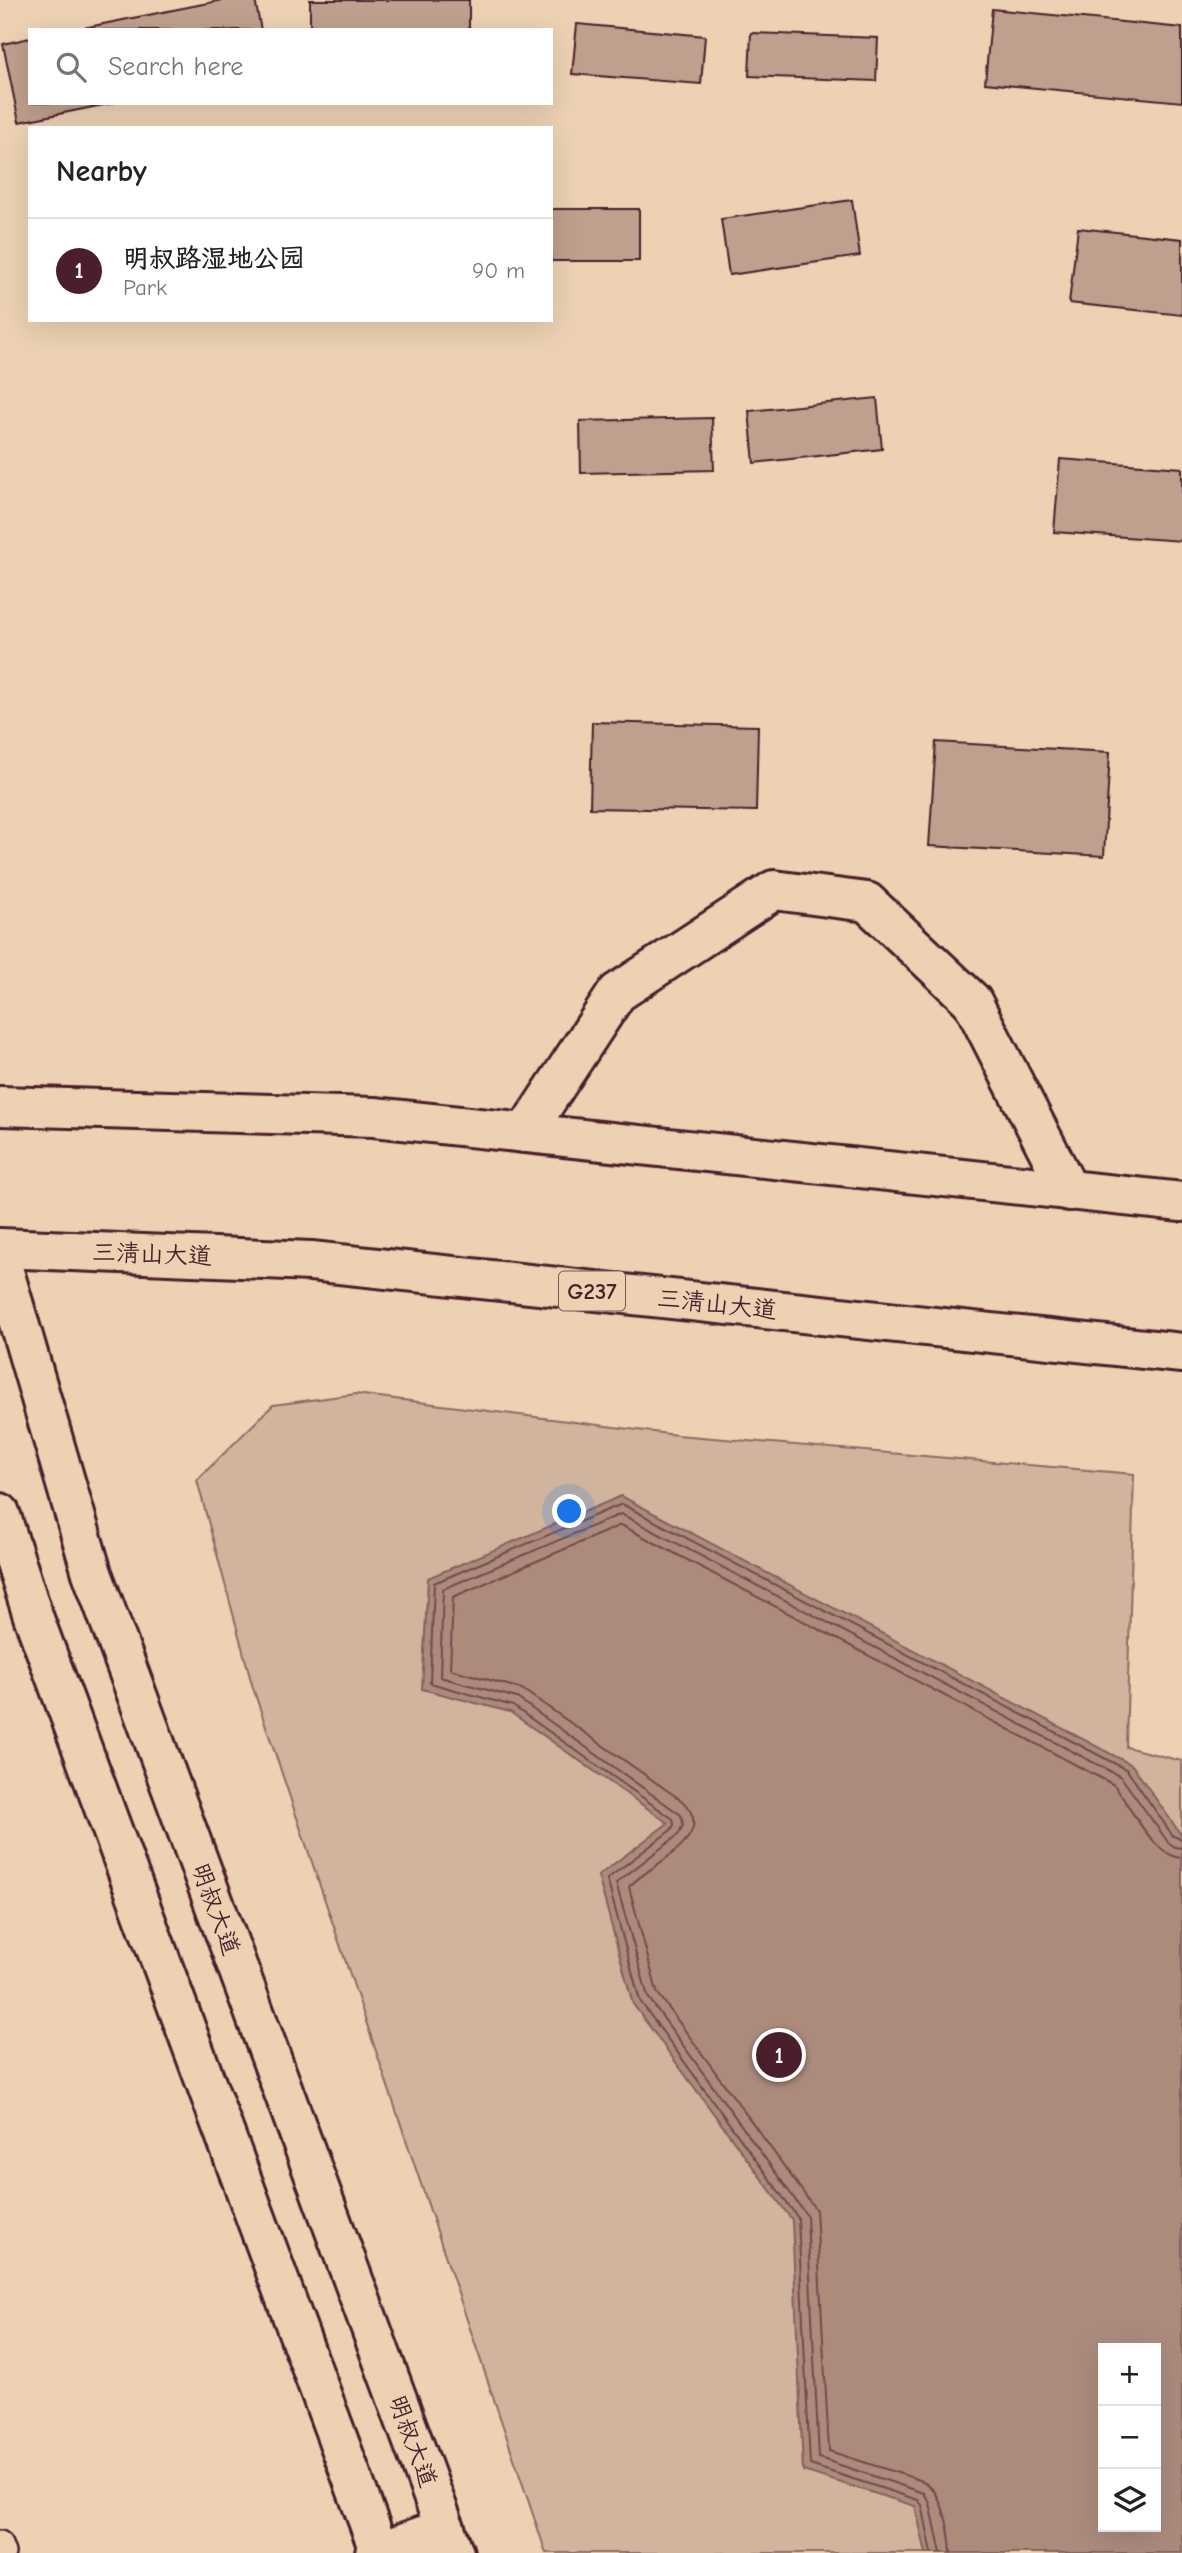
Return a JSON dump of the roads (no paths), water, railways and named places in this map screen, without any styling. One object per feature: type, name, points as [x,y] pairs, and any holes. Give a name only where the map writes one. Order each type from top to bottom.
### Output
[{"type":"main road","points":[[525,1133],[617,993],[774,890],[867,902],[972,1001],[1069,1191]]},
{"type":"main road","points":[[0,1106],[374,1116],[1182,1202]]},
{"type":"main road","name":"三清山大道","points":[[0,1248],[311,1261],[1182,1353]]},
{"type":"main road","name":"明叔大道","points":[[0,1258],[92,1573],[450,2541]]},
{"type":"main road","points":[[0,1513],[37,1629],[378,2553],[450,2541]]},
{"type":"lane","points":[[0,2542],[4,2553]]},
{"type":"water","points":[[621,1496],[1132,1765],[1182,1836],[1182,2553],[926,2553],[915,2506],[803,2471],[792,2220],[633,2004],[598,1876],[668,1823],[510,1712],[422,1689],[428,1578]]},
{"type":"place","name":"明叔路湿地公园","points":[[779,2055]]}]
